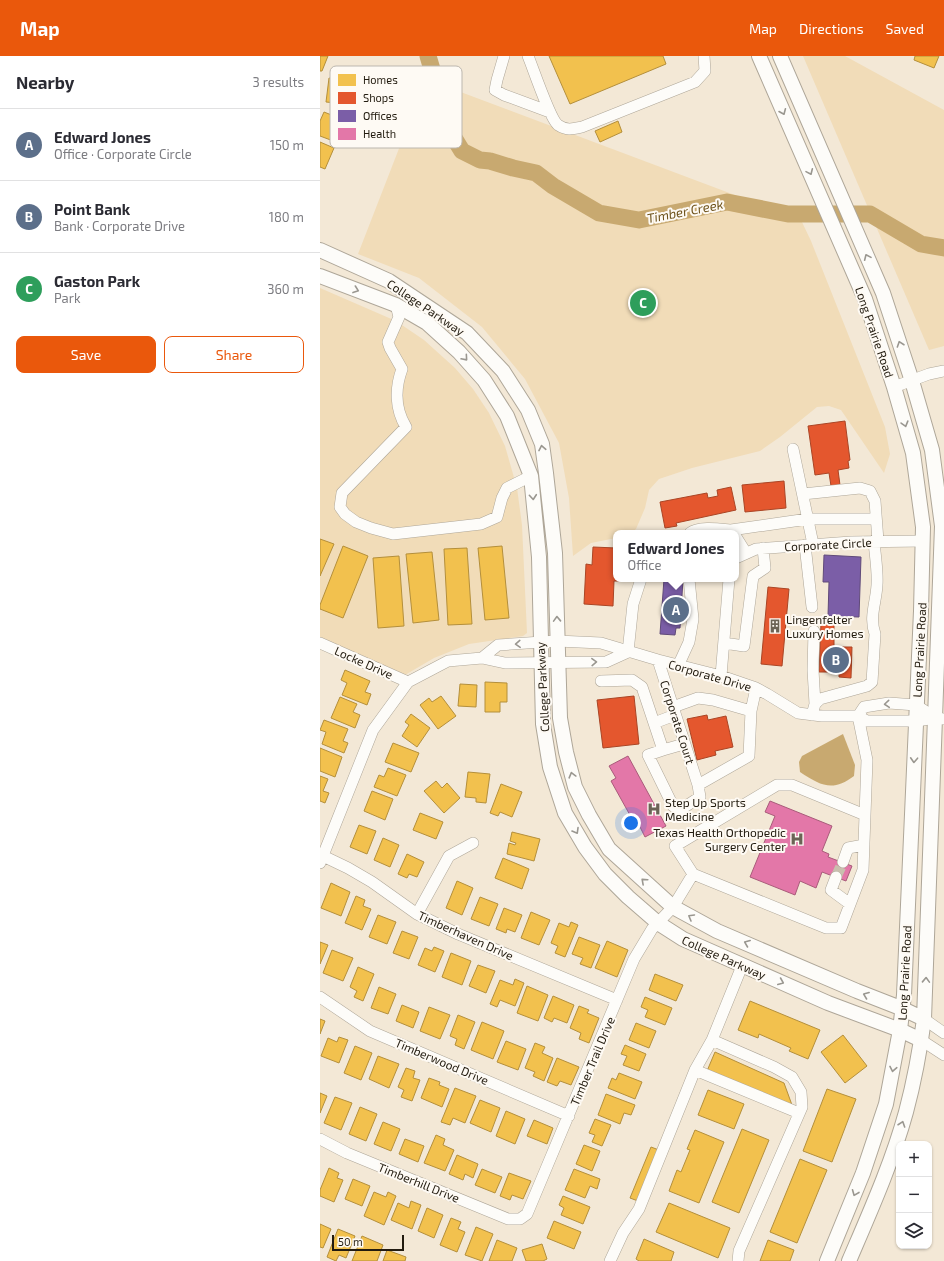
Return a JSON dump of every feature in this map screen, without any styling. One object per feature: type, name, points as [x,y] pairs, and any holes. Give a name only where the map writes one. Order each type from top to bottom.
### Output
[{"type":"main road","name":"Long Prairie Road","points":[[759,56],[865,299],[894,387],[913,454],[923,527],[921,611],[903,1009],[886,1104],[863,1173],[827,1261]]},
{"type":"main road","name":"Long Prairie Road","points":[[780,56],[883,293],[912,381],[932,450],[942,526],[943,547],[940,718],[924,1019],[906,1112],[881,1184],[849,1261]]},
{"type":"main road","name":"College Parkway","points":[[320,250],[376,274],[402,289],[466,333],[503,371],[528,410],[542,444],[555,553],[560,718],[566,752],[576,787],[589,815],[609,848],[673,907],[718,931],[924,1019]]},
{"type":"main road","name":"College Parkway","points":[[320,276],[396,305],[427,323],[459,352],[484,380],[507,416],[531,476],[539,557],[540,663],[544,731],[550,768],[565,812],[585,847],[605,874],[628,897],[658,923],[683,939],[828,1003],[900,1030],[921,1040]]},
{"type":"main road","points":[[396,305],[402,289]]},
{"type":"main road","points":[[531,476],[546,473]]},
{"type":"street","points":[[504,56],[495,90],[504,95],[550,112]]},
{"type":"street","points":[[528,56],[550,112],[557,125],[570,130],[582,127],[695,82],[705,71],[704,56]]},
{"type":"street","points":[[396,305],[399,317],[388,342],[402,369],[398,380],[397,390],[402,420],[406,427],[342,493],[340,507],[344,514],[356,522],[393,534],[482,524],[497,517],[502,498],[507,488],[531,476]]},
{"type":"street","points":[[894,387],[929,374],[944,371]]},
{"type":"street","points":[[793,449],[808,519],[812,607]]},
{"type":"street","points":[[803,494],[860,488],[870,491],[875,501],[876,519],[877,585],[872,616],[875,634],[872,682],[867,686],[820,699],[813,710]]},
{"type":"street","points":[[739,532],[808,519],[876,519]]},
{"type":"street","name":"Corporate Circle","points":[[739,556],[756,549],[763,548],[876,541],[923,541]]},
{"type":"street","points":[[739,542],[746,553]]},
{"type":"street","points":[[724,643],[744,646],[753,576],[765,568],[763,548]]},
{"type":"street","points":[[321,860],[373,730],[408,682],[448,661],[482,658],[505,663],[606,662],[628,652],[633,604],[640,582]]},
{"type":"street","points":[[678,666],[689,642],[693,619],[689,582]]},
{"type":"street","points":[[721,676],[729,582]]},
{"type":"street","points":[[813,710],[814,631]]},
{"type":"street","name":"Corporate Drive","points":[[482,658],[498,645],[557,641],[601,643],[678,666],[721,676],[756,688],[798,713],[813,710],[822,716],[858,716],[867,721],[916,721],[940,718]]},
{"type":"street","name":"Locke Drive","points":[[320,642],[408,682]]},
{"type":"street","name":"Corporate Court","points":[[658,660],[698,785]]},
{"type":"street","points":[[601,681],[632,680],[642,687],[663,750]]},
{"type":"street","points":[[684,744],[648,755],[673,806],[680,810],[700,797],[698,785],[749,756],[751,711],[756,688]]},
{"type":"street","points":[[654,723],[698,698],[713,700],[751,711]]},
{"type":"street","points":[[865,815],[792,785],[777,785],[675,846],[693,874],[826,928],[841,928],[863,870],[864,844],[867,760],[858,716],[864,707],[889,703],[916,704],[940,718]]},
{"type":"street","points":[[417,914],[449,856],[473,843]]},
{"type":"street","points":[[842,862],[848,848],[864,844]]},
{"type":"street","name":"Timberhaven Drive","points":[[321,860],[348,868],[372,882],[417,914],[458,934],[617,1000]]},
{"type":"street","name":"Timber Trail Drive","points":[[520,1219],[527,1214],[634,959],[652,929],[673,907],[693,874]]},
{"type":"street","points":[[836,877],[832,890],[850,904]]},
{"type":"street","points":[[610,1261],[623,1234],[639,1209],[695,1070],[712,1040],[742,966]]},
{"type":"street","name":"Timberwood Drive","points":[[320,997],[370,1031],[569,1116]]},
{"type":"street","name":"College Parkway","points":[[924,1019],[944,1033]]},
{"type":"street","points":[[712,1040],[774,1067],[792,1077],[802,1092],[802,1107],[739,1251],[738,1261]]},
{"type":"street","name":"College Parkway","points":[[921,1040],[944,1055]]},
{"type":"street","points":[[695,1070],[799,1113]]},
{"type":"street","name":"Timberhill Drive","points":[[320,1139],[347,1153],[508,1219],[520,1219]]},
{"type":"shaded area","points":[[803,56],[845,56],[944,110],[944,346],[929,350]]},
{"type":"shaded area","points":[[462,93],[801,220],[811,241],[885,427],[890,454],[884,473],[841,410],[829,406],[817,407],[760,451],[692,468],[659,479],[649,490],[645,508],[636,529],[613,530],[613,539],[591,543],[573,556],[569,498],[559,443],[525,379],[482,327],[419,278],[358,254],[399,148],[462,148]]},
{"type":"shaded area","points":[[320,288],[396,321],[424,340],[455,368],[473,389],[489,413],[505,446],[517,488],[522,525],[527,633],[523,636],[469,644],[434,658],[405,675],[320,637]]},
{"type":"shaded area","points":[[843,734],[855,765],[854,776],[840,784],[827,785],[814,781],[800,772],[799,762],[802,756]]},
{"type":"building: Homes","points":[[320,56],[328,56],[322,71],[320,71]]},
{"type":"building: Homes","points":[[549,56],[663,56],[666,64],[570,104]]},
{"type":"building: Homes","points":[[915,56],[939,56],[934,68],[914,60]]},
{"type":"building: Homes","points":[[329,78],[330,78],[330,102],[326,102]]},
{"type":"building: Homes","points":[[324,112],[330,114],[330,140],[320,136],[320,121]]},
{"type":"building: Homes","points":[[618,121],[622,132],[600,142],[595,131]]},
{"type":"building: Homes","points":[[320,142],[330,146],[330,148],[334,148],[325,169],[320,167]]},
{"type":"building: Homes","points":[[320,539],[334,544],[320,576]]},
{"type":"building: Homes","points":[[343,546],[368,556],[343,618],[320,609],[320,605]]},
{"type":"building: Homes","points":[[502,546],[509,618],[485,620],[478,548]]},
{"type":"building: Homes","points":[[467,548],[472,624],[448,625],[444,549]]},
{"type":"building: Homes","points":[[432,552],[439,620],[413,623],[406,554]]},
{"type":"building: Homes","points":[[399,556],[404,626],[378,628],[373,558]]},
{"type":"building: Homes","points":[[345,670],[370,681],[365,692],[371,694],[367,705],[342,695],[347,683],[341,680]]},
{"type":"building: Homes","points":[[485,682],[507,683],[507,702],[500,702],[500,712],[485,712]]},
{"type":"building: Homes","points":[[460,684],[477,685],[476,707],[458,706]]},
{"type":"building: Homes","points":[[441,696],[456,716],[438,729],[420,705],[429,698],[432,702]]},
{"type":"building: Homes","points":[[340,697],[357,704],[353,712],[360,715],[355,728],[331,718]]},
{"type":"building: Homes","points":[[411,714],[430,728],[417,747],[402,736],[409,725],[405,722]]},
{"type":"building: Homes","points":[[324,720],[348,729],[343,741],[348,743],[344,753],[322,744],[326,732],[320,730]]},
{"type":"building: Homes","points":[[393,743],[419,753],[411,772],[385,762]]},
{"type":"building: Homes","points":[[320,748],[342,757],[335,777],[320,771]]},
{"type":"building: Homes","points":[[388,768],[406,775],[397,796],[374,787],[379,775],[384,777]]},
{"type":"building: Homes","points":[[468,772],[490,774],[486,803],[476,802],[476,798],[465,797]]},
{"type":"building: Homes","points":[[320,776],[328,779],[323,791],[329,793],[325,803],[320,801]]},
{"type":"building: Homes","points":[[436,781],[442,788],[447,783],[460,798],[444,813],[424,791]]},
{"type":"building: Homes","points":[[501,784],[522,792],[512,817],[500,812],[498,816],[490,813]]},
{"type":"building: Homes","points":[[372,791],[393,799],[385,820],[364,811]]},
{"type":"building: Homes","points":[[420,813],[443,822],[436,839],[413,830]]},
{"type":"building: Homes","points":[[359,825],[376,831],[367,854],[350,847]]},
{"type":"building: Homes","points":[[512,832],[540,839],[534,861],[507,854],[509,843],[515,845],[516,843],[510,841]]},
{"type":"building: Homes","points":[[383,838],[399,845],[390,867],[374,860]]},
{"type":"building: Homes","points":[[407,854],[424,862],[417,877],[409,874],[407,878],[398,874]]},
{"type":"building: Homes","points":[[503,858],[529,869],[522,889],[495,878]]},
{"type":"building: Homes","points":[[457,881],[473,888],[462,915],[446,908]]},
{"type":"building: Homes","points":[[331,883],[350,892],[341,916],[321,908]]},
{"type":"building: Homes","points":[[356,896],[365,900],[363,906],[371,909],[362,930],[345,923]]},
{"type":"building: Homes","points":[[480,897],[498,904],[489,926],[471,919]]},
{"type":"building: Homes","points":[[504,908],[522,915],[515,932],[507,929],[506,933],[496,929]]},
{"type":"building: Homes","points":[[531,912],[550,920],[539,945],[521,938]]},
{"type":"building: Homes","points":[[378,915],[396,922],[387,944],[369,937]]},
{"type":"building: Homes","points":[[571,922],[578,925],[565,957],[555,953],[558,946],[551,943],[559,923],[569,927]]},
{"type":"building: Homes","points":[[402,931],[418,937],[409,959],[393,953]]},
{"type":"building: Homes","points":[[579,937],[600,945],[591,968],[580,964],[583,958],[572,954]]},
{"type":"building: Homes","points":[[607,941],[628,950],[617,977],[595,968]]},
{"type":"building: Homes","points":[[320,942],[328,945],[320,964]]},
{"type":"building: Homes","points":[[434,947],[444,951],[435,972],[418,965],[425,948],[432,951]]},
{"type":"building: Homes","points":[[332,950],[353,958],[343,981],[323,973]]},
{"type":"building: Homes","points":[[451,953],[471,961],[462,985],[442,977]]},
{"type":"building: Homes","points":[[478,965],[495,971],[486,993],[469,986]]},
{"type":"building: Homes","points":[[358,967],[374,974],[363,1001],[354,997],[357,991],[350,987]]},
{"type":"building: Homes","points":[[655,974],[683,985],[676,1001],[649,990]]},
{"type":"building: Homes","points":[[515,979],[524,983],[515,1006],[500,1000],[497,1007],[490,1004],[500,980],[513,985]]},
{"type":"building: Homes","points":[[527,986],[548,995],[538,1021],[517,1013]]},
{"type":"building: Homes","points":[[379,987],[396,994],[388,1014],[371,1008]]},
{"type":"building: Homes","points":[[553,996],[574,1005],[567,1023],[554,1018],[552,1022],[544,1018]]},
{"type":"building: Homes","points":[[645,997],[672,1008],[665,1025],[645,1017],[648,1010],[641,1007]]},
{"type":"building: Homes","points":[[750,1001],[820,1030],[808,1059],[789,1051],[791,1048],[759,1034],[758,1038],[738,1030]]},
{"type":"building: Homes","points":[[402,1005],[419,1012],[413,1028],[396,1021]]},
{"type":"building: Homes","points":[[579,1006],[589,1010],[587,1013],[599,1018],[589,1043],[579,1039],[581,1033],[570,1028]]},
{"type":"building: Homes","points":[[429,1007],[450,1015],[440,1039],[420,1031]]},
{"type":"building: Homes","points":[[458,1015],[475,1022],[464,1049],[455,1045],[457,1039],[450,1036]]},
{"type":"building: Homes","points":[[320,1019],[325,1021],[320,1034]]},
{"type":"building: Homes","points":[[482,1022],[504,1031],[493,1059],[471,1050]]},
{"type":"building: Homes","points":[[636,1023],[656,1031],[649,1048],[629,1040]]},
{"type":"building: Homes","points":[[843,1035],[867,1066],[845,1083],[821,1052]]},
{"type":"building: Homes","points":[[339,1037],[348,1040],[339,1063],[321,1056],[328,1038],[337,1042]]},
{"type":"building: Homes","points":[[506,1041],[526,1049],[518,1070],[497,1062]]},
{"type":"building: Homes","points":[[535,1043],[545,1047],[542,1053],[553,1058],[544,1081],[533,1076],[535,1072],[525,1068]]},
{"type":"building: Homes","points":[[625,1045],[646,1054],[639,1071],[623,1065],[627,1056],[621,1054]]},
{"type":"building: Homes","points":[[355,1046],[372,1053],[361,1080],[344,1073]]},
{"type":"building: Homes","points":[[715,1052],[784,1083],[792,1105],[707,1071]]},
{"type":"building: Homes","points":[[378,1056],[399,1064],[389,1088],[369,1079]]},
{"type":"building: Homes","points":[[557,1058],[579,1067],[571,1085],[560,1081],[557,1086],[547,1082]]},
{"type":"building: Homes","points":[[406,1068],[415,1071],[413,1078],[420,1080],[412,1101],[401,1097],[404,1090],[398,1087]]},
{"type":"building: Homes","points":[[619,1073],[642,1082],[635,1099],[608,1088],[612,1078],[616,1080]]},
{"type":"building: Homes","points":[[429,1078],[440,1082],[439,1085],[449,1089],[442,1107],[421,1098]]},
{"type":"building: Homes","points":[[455,1088],[476,1096],[465,1123],[453,1118],[450,1125],[441,1122]]},
{"type":"building: Homes","points":[[827,1089],[856,1099],[832,1162],[803,1151]]},
{"type":"building: Homes","points":[[708,1090],[744,1104],[734,1129],[698,1115]]},
{"type":"building: Homes","points":[[320,1093],[327,1096],[320,1113]]},
{"type":"building: Homes","points":[[606,1094],[635,1105],[631,1115],[624,1113],[620,1124],[598,1115]]},
{"type":"building: Homes","points":[[335,1097],[352,1103],[341,1130],[324,1123]]},
{"type":"building: Homes","points":[[480,1100],[500,1108],[491,1132],[470,1123]]},
{"type":"building: Homes","points":[[360,1107],[377,1114],[366,1141],[349,1134]]},
{"type":"building: Homes","points":[[506,1111],[525,1119],[515,1144],[496,1136]]},
{"type":"building: Homes","points":[[595,1119],[611,1125],[602,1146],[592,1142],[595,1135],[589,1133]]},
{"type":"building: Homes","points":[[534,1120],[553,1128],[547,1144],[527,1136]]},
{"type":"building: Homes","points":[[383,1122],[400,1129],[391,1151],[374,1144]]},
{"type":"building: Homes","points":[[742,1129],[769,1140],[739,1213],[712,1202]]},
{"type":"building: Homes","points":[[695,1130],[724,1142],[699,1203],[669,1191],[677,1170],[681,1172],[690,1150],[687,1149]]},
{"type":"building: Homes","points":[[436,1135],[445,1139],[443,1145],[454,1150],[445,1171],[424,1163]]},
{"type":"building: Homes","points":[[405,1139],[424,1146],[418,1162],[399,1154]]},
{"type":"building: Homes","points":[[584,1145],[600,1151],[592,1171],[576,1164]]},
{"type":"building: Homes","points":[[651,1147],[659,1150],[638,1201],[630,1198]]},
{"type":"building: Homes","points":[[457,1155],[478,1164],[473,1178],[465,1174],[463,1180],[449,1174]]},
{"type":"building: Homes","points":[[800,1159],[827,1170],[797,1243],[770,1232]]},
{"type":"building: Homes","points":[[329,1168],[339,1173],[337,1178],[343,1180],[334,1202],[320,1196],[320,1190]]},
{"type":"building: Homes","points":[[482,1169],[502,1177],[495,1193],[475,1185]]},
{"type":"building: Homes","points":[[574,1169],[600,1179],[597,1189],[590,1186],[585,1198],[565,1190]]},
{"type":"building: Homes","points":[[509,1173],[531,1181],[523,1199],[512,1195],[510,1200],[500,1196]]},
{"type":"building: Homes","points":[[353,1179],[370,1186],[362,1206],[345,1199]]},
{"type":"building: Homes","points":[[374,1192],[386,1197],[388,1192],[396,1196],[384,1225],[364,1216]]},
{"type":"building: Homes","points":[[563,1196],[590,1207],[583,1224],[561,1215],[564,1208],[559,1205]]},
{"type":"building: Homes","points":[[411,1201],[421,1205],[412,1229],[391,1220],[398,1203],[409,1208]]},
{"type":"building: Homes","points":[[669,1203],[730,1228],[718,1258],[656,1232]]},
{"type":"building: Homes","points":[[427,1208],[443,1215],[434,1238],[418,1231]]},
{"type":"building: Homes","points":[[451,1218],[461,1222],[458,1229],[465,1232],[457,1252],[440,1245]]},
{"type":"building: Homes","points":[[554,1221],[581,1232],[574,1249],[547,1238]]},
{"type":"building: Homes","points":[[320,1224],[331,1229],[323,1248],[320,1247]]},
{"type":"building: Homes","points":[[476,1227],[493,1234],[482,1261],[465,1255]]},
{"type":"building: Homes","points":[[338,1229],[355,1236],[346,1258],[339,1255],[336,1261],[327,1257]]},
{"type":"building: Homes","points":[[362,1236],[383,1245],[377,1261],[352,1261]]},
{"type":"building: Homes","points":[[644,1239],[674,1252],[671,1261],[639,1261],[636,1259]]},
{"type":"building: Homes","points":[[497,1240],[517,1248],[512,1261],[489,1261]]},
{"type":"building: Homes","points":[[768,1240],[794,1250],[790,1261],[760,1261]]},
{"type":"building: Homes","points":[[542,1244],[547,1259],[543,1261],[526,1261],[522,1250]]},
{"type":"building: Homes","points":[[387,1250],[406,1257],[405,1261],[383,1261]]},
{"type":"building: Shops","points":[[845,421],[850,460],[848,461],[849,468],[838,470],[840,485],[831,486],[829,473],[815,475],[808,426]]},
{"type":"building: Shops","points":[[784,481],[786,508],[745,512],[742,485]]},
{"type":"building: Shops","points":[[731,487],[736,510],[676,523],[677,526],[665,528],[660,502],[707,493],[708,498],[718,496],[717,490]]},
{"type":"building: Shops","points":[[593,547],[613,548],[613,606],[584,604],[586,564],[592,565]]},
{"type":"building: Shops","name":"Lingenfelter Luxury Homes","points":[[768,587],[789,589],[782,666],[761,664]]},
{"type":"building: Shops","points":[[821,623],[834,624],[834,647],[852,647],[851,678],[839,677],[839,672],[819,672]]},
{"type":"building: Shops","points":[[634,696],[639,744],[603,748],[597,700]]},
{"type":"building: Shops","points":[[707,715],[708,720],[726,716],[733,747],[715,751],[716,755],[697,760],[687,719]]},
{"type":"building: Offices","points":[[824,555],[861,557],[859,617],[828,616],[829,582],[823,582]]},
{"type":"building: Offices","points":[[664,582],[683,582],[680,628],[676,628],[675,635],[660,634]]},
{"type":"building: Health","points":[[628,756],[666,826],[645,837],[639,825],[636,826],[611,781],[616,778],[609,766]]},
{"type":"building: Health","name":"Texas Health Orthopedic Surgery Center","points":[[770,801],[832,826],[822,851],[829,854],[828,857],[852,866],[846,881],[822,872],[816,888],[800,881],[795,895],[750,877],[775,816],[765,812]]},
{"type":"waterway","name":"Timber Creek","points":[[428,56],[431,66]]},
{"type":"waterway","name":"Timber Creek","points":[[460,148],[462,151],[480,160],[490,161],[536,173],[553,186],[599,213],[639,220],[727,202],[788,214],[870,214],[921,244],[944,248]]},
{"type":"tunnel","points":[[836,877],[843,862]]},
{"type":"place","name":"Gaston Park","points":[[643,303]]},
{"type":"place","name":"Edward Jones","points":[[676,610]]},
{"type":"place","name":"Lingenfelter Luxury Homes","points":[[775,626]]},
{"type":"place","name":"Point Bank","points":[[836,660]]},
{"type":"place","name":"Step Up Sports Medicine","points":[[654,809]]},
{"type":"place","name":"Texas Health Orthopedic Surgery Center","points":[[797,839]]}]
